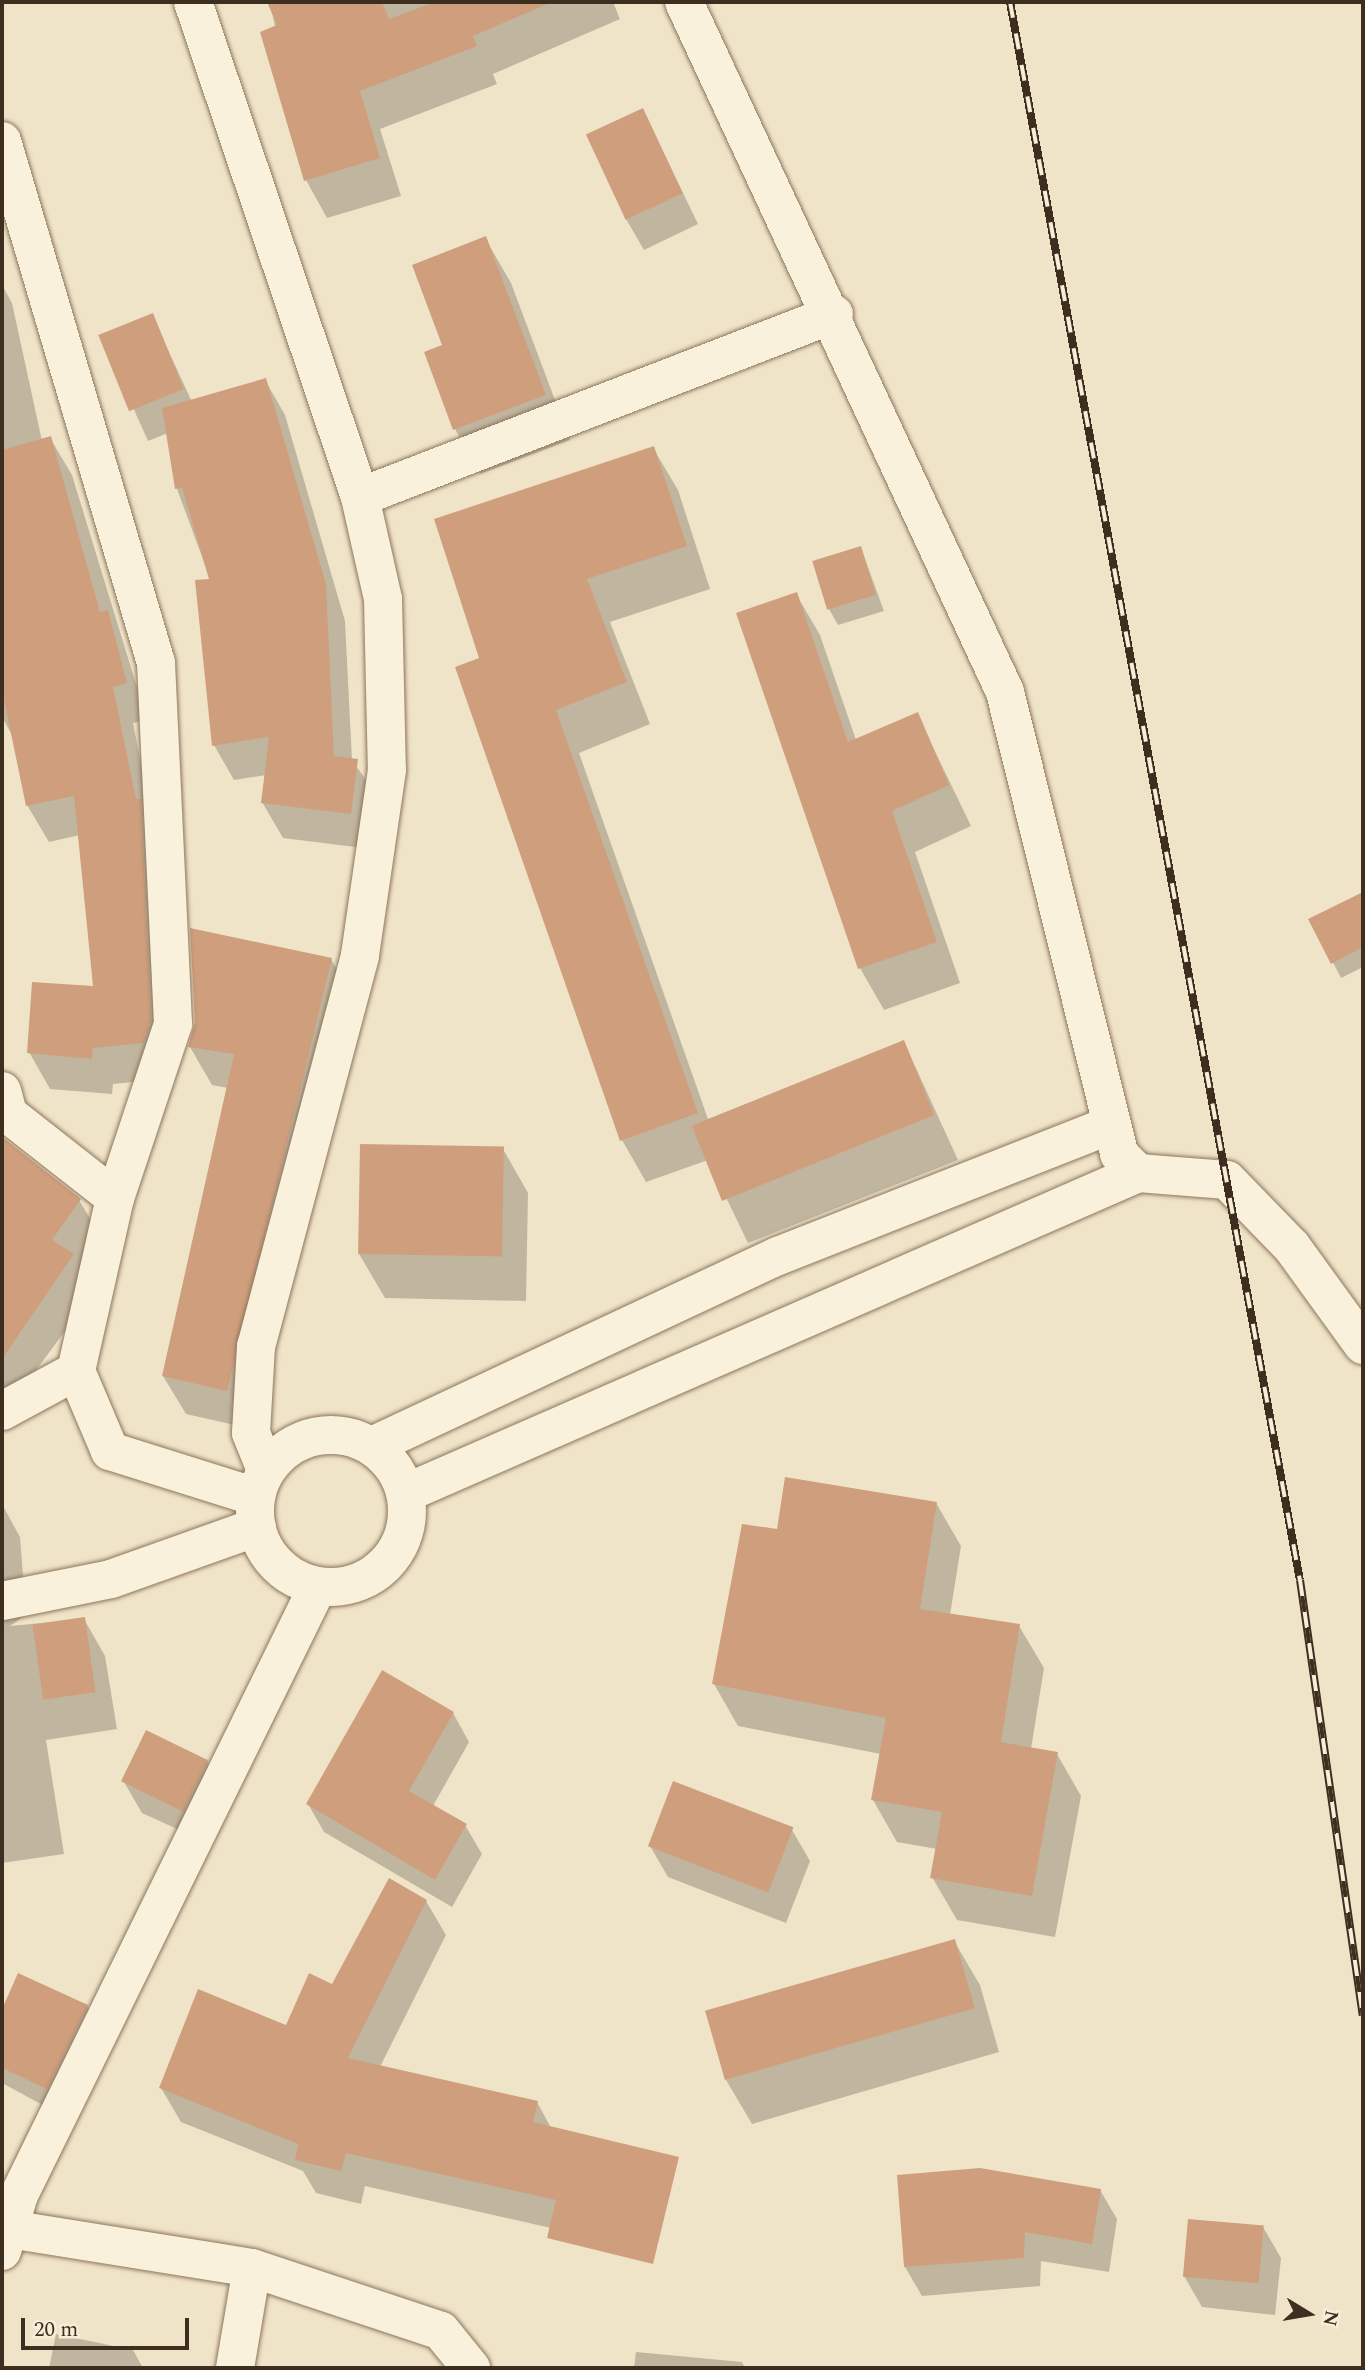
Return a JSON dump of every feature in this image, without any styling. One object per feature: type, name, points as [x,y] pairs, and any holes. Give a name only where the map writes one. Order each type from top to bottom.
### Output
[{"type":"street","points":[[2,1601],[111,1578],[260,1498],[287,1448],[314,1436],[345,1435],[372,1446],[394,1466],[406,1493],[407,1524],[396,1551],[376,1573],[349,1585],[318,1586],[291,1576],[268,1555],[260,1498],[251,1433],[256,1346],[360,956],[387,770],[383,599],[360,497],[192,2]]},
{"type":"street","points":[[684,2],[834,314],[1005,692],[1082,995],[1108,1126],[1119,1154],[1138,1173]]},
{"type":"street","points":[[2,141],[156,663],[173,1024],[115,1198],[76,1371],[110,1451],[260,1498]]},
{"type":"street","points":[[360,497],[834,314]]},
{"type":"street","points":[[2,1091],[8,1114],[115,1198]]},
{"type":"street","points":[[372,1446],[778,1256],[1108,1126]]},
{"type":"street","points":[[406,1493],[1138,1173],[1227,1180],[1292,1247],[1363,1345]]},
{"type":"street","points":[[2,1411],[76,1371]]},
{"type":"street","points":[[318,1586],[19,2195],[5,2240],[252,2268],[441,2331],[471,2368]]},
{"type":"street","points":[[234,2368],[252,2268]]},
{"type":"building","points":[[267,2],[382,2],[389,19],[435,2],[552,2],[473,36],[477,46],[360,91],[380,158],[304,181],[260,32],[277,25]]},
{"type":"building","points":[[643,108],[683,193],[626,220],[586,135]]},
{"type":"building","points":[[486,236],[546,395],[453,430],[424,352],[442,345],[412,265]]},
{"type":"building","points":[[153,313],[184,389],[129,411],[98,335]]},
{"type":"building","points":[[266,378],[326,584],[334,756],[358,759],[351,814],[261,803],[269,737],[212,746],[195,580],[209,579],[182,488],[175,489],[162,408]]},
{"type":"building","points":[[51,436],[100,612],[108,610],[127,683],[113,687],[136,799],[141,799],[151,1021],[144,1043],[93,1048],[92,1059],[27,1053],[32,982],[93,986],[74,796],[26,806],[2,690],[2,450]]},
{"type":"building","points":[[654,446],[687,546],[587,579],[627,682],[556,710],[698,1113],[620,1141],[455,667],[479,658],[434,519]]},
{"type":"building","points":[[861,546],[876,595],[827,610],[812,561]]},
{"type":"building","points":[[797,592],[848,742],[918,712],[949,785],[892,811],[937,942],[858,969],[736,613]]},
{"type":"building","points":[[1363,892],[1363,947],[1331,964],[1308,919]]},
{"type":"building","points":[[190,928],[332,958],[227,1391],[162,1376],[234,1054],[188,1047],[195,1023]]},
{"type":"building","points":[[904,1040],[934,1115],[722,1201],[692,1126]]},
{"type":"building","points":[[2,1137],[81,1199],[52,1240],[74,1254],[2,1359]]},
{"type":"building","points":[[360,1144],[504,1147],[502,1256],[358,1254]]},
{"type":"building","points":[[785,1477],[937,1502],[920,1609],[1020,1624],[1001,1742],[1058,1752],[1032,1896],[930,1878],[942,1812],[871,1800],[886,1718],[712,1684],[742,1524],[777,1529]]},
{"type":"building","points":[[85,1617],[96,1692],[43,1700],[33,1624]]},
{"type":"building","points":[[382,1670],[454,1712],[409,1791],[467,1824],[435,1880],[306,1804]]},
{"type":"building","points":[[146,1730],[208,1760],[183,1811],[121,1781]]},
{"type":"building","points":[[673,1781],[793,1827],[768,1893],[648,1846]]},
{"type":"building","points":[[389,1878],[427,1900],[348,2058],[538,2101],[533,2122],[679,2157],[653,2264],[547,2238],[556,2200],[346,2153],[341,2171],[295,2160],[298,2144],[159,2088],[198,1989],[286,2025],[309,1973],[332,1984]]},
{"type":"building","points":[[955,1939],[975,2008],[725,2080],[705,2011]]},
{"type":"building","points":[[18,1973],[88,2005],[47,2089],[2,2068],[2,2009]]},
{"type":"building","points":[[980,2168],[1101,2189],[1092,2244],[1025,2232],[1024,2258],[904,2267],[897,2175]]},
{"type":"building","points":[[1188,2219],[1264,2226],[1259,2283],[1183,2277]]},
{"type":"railway","points":[[1010,2],[1300,1580],[1363,2015]]}]
